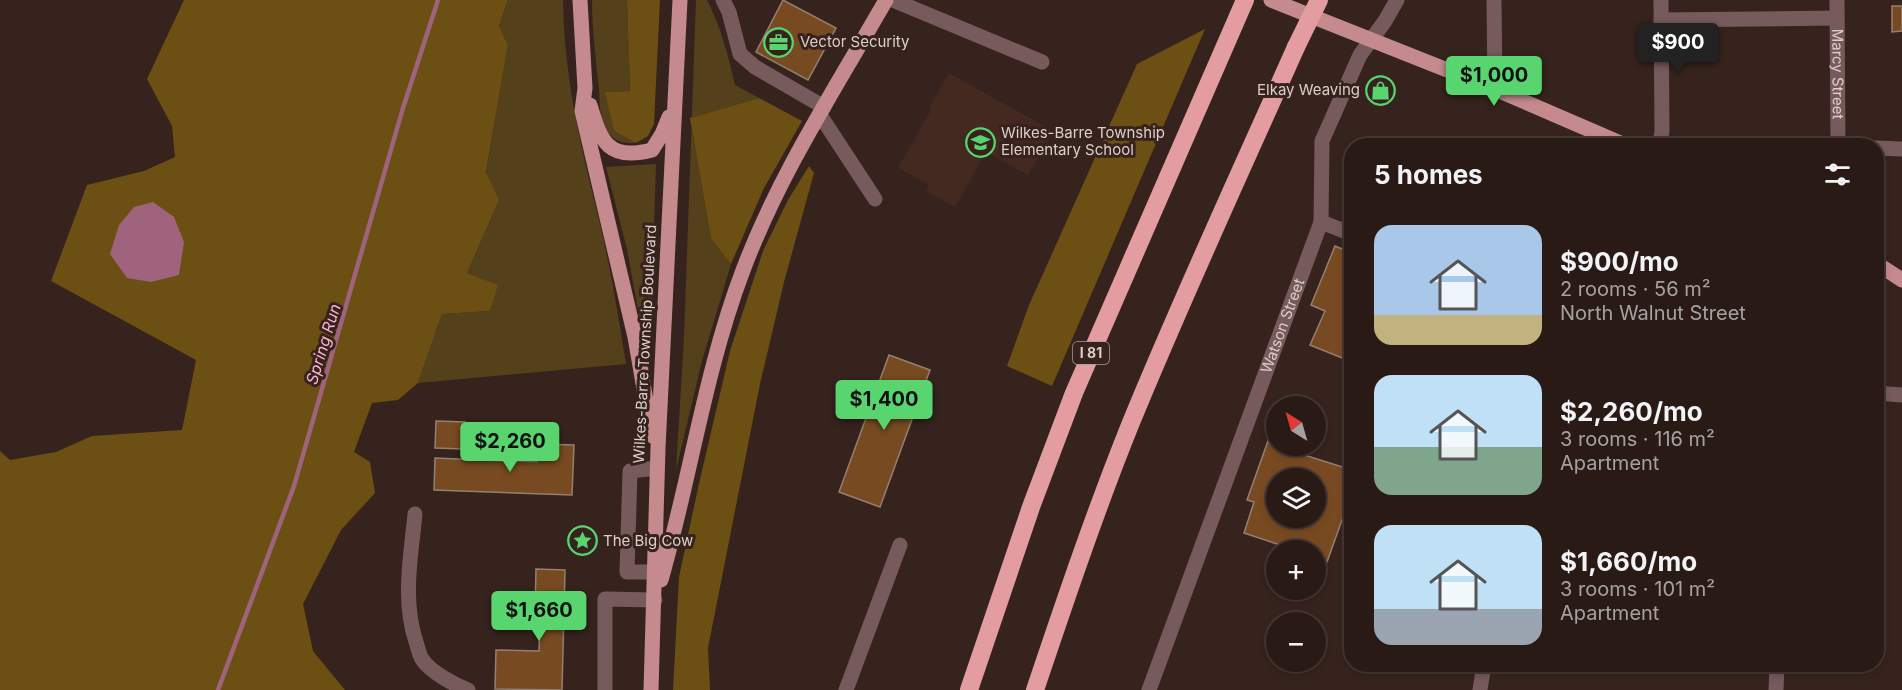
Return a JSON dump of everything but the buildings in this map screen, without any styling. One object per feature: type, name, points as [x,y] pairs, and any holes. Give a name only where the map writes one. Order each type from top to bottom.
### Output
[{"type":"highway","name":"I 81","points":[[969,690],[1031,507],[1074,393],[1245,0]]},
{"type":"highway","points":[[1035,690],[1075,572],[1130,426],[1189,286],[1319,0]]},
{"type":"main road","points":[[580,0],[585,88],[598,133],[616,152],[634,154],[652,150],[662,134],[674,105]]},
{"type":"main road","name":"Wilkes-Barre Township Boulevard","points":[[659,572],[657,468],[681,0]]},
{"type":"main road","points":[[651,690],[655,600],[659,572],[677,522],[696,436],[726,320],[742,273],[784,178],[886,0]]},
{"type":"main road","points":[[1271,0],[1495,89],[1609,138]]},
{"type":"main road","points":[[585,88],[582,111],[635,337],[650,424],[658,448]]},
{"type":"main road","points":[[1884,268],[1902,280]]},
{"type":"street","points":[[723,0],[729,12],[740,54],[755,67],[822,111],[875,200]]},
{"type":"street","points":[[893,0],[1042,62]]},
{"type":"street","name":"Watson Street","points":[[1149,690],[1321,222],[1322,141],[1360,55],[1397,0]]},
{"type":"street","points":[[1494,0],[1495,89]]},
{"type":"street","points":[[1661,0],[1661,138]]},
{"type":"street","name":"Marcy Street","points":[[1837,0],[1838,138]]},
{"type":"street","points":[[1661,20],[1837,18]]},
{"type":"street","points":[[1884,148],[1902,149]]},
{"type":"street","points":[[1321,222],[1344,231]]},
{"type":"street","points":[[1884,394],[1902,395]]},
{"type":"street","points":[[657,468],[630,471],[627,572],[659,572]]},
{"type":"street","points":[[415,514],[408,598],[412,630],[422,660],[444,677],[468,690]]},
{"type":"street","points":[[846,690],[900,545]]},
{"type":"street","points":[[605,690],[604,599],[655,600]]},
{"type":"street","points":[[1480,690],[1483,672]]},
{"type":"street","points":[[1776,690],[1777,672]]},
{"type":"shaded area","points":[[184,0],[508,0],[499,26],[508,45],[486,172],[499,200],[467,273],[498,285],[490,311],[442,314],[418,383],[398,400],[372,403],[354,452],[370,462],[375,493],[341,530],[303,604],[313,651],[345,690],[0,690],[0,451],[10,460],[56,452],[92,436],[182,430],[196,360],[51,281],[87,185],[144,171],[175,157],[172,126],[147,79]]},
{"type":"shaded area","points":[[508,0],[563,0],[566,55],[574,109],[606,252],[626,364],[418,383],[442,314],[490,311],[497,285],[467,273],[499,200],[486,173],[508,45],[499,26]]},
{"type":"shaded area","points":[[592,0],[627,0],[630,91],[606,92],[614,131],[636,143],[626,143],[614,138],[603,123],[593,34]]},
{"type":"shaded area","points":[[627,0],[660,0],[654,124],[648,136],[636,143],[614,131],[605,92],[630,91]]},
{"type":"shaded area","points":[[696,0],[707,0],[727,52],[735,85],[759,98],[692,117]]},
{"type":"shaded area","points":[[1205,29],[1052,386],[1007,366],[1029,305],[1137,64]]},
{"type":"shaded area","name":"Wilkes-Barre Township Elementary School","points":[[949,73],[1053,131],[1028,175],[986,152],[955,207],[926,191],[929,185],[898,168]]},
{"type":"shaded area","points":[[759,98],[802,121],[764,188],[731,264],[711,239],[690,118]]},
{"type":"shaded area","points":[[692,127],[711,239],[731,264],[702,361],[676,470],[684,338]]},
{"type":"shaded area","points":[[656,164],[649,371],[627,249],[606,167]]},
{"type":"shaded area","points":[[809,166],[814,173],[784,282],[760,384],[708,648],[710,690],[673,690],[679,577],[730,351],[763,251],[788,200]]},
{"type":"shaded area","points":[[153,202],[174,217],[184,242],[179,275],[151,282],[127,278],[110,254],[119,225],[134,207]]},
{"type":"waterway","name":"Spring Run","points":[[218,690],[294,486],[403,108],[438,0]]},
{"type":"place","name":"Vector Security","points":[[779,42]]},
{"type":"place","name":"Elkay Weaving","points":[[1381,90]]},
{"type":"place","name":"Wilkes-Barre Township Elementary School","points":[[980,142]]},
{"type":"place","name":"The Big Cow","points":[[582,541]]}]
